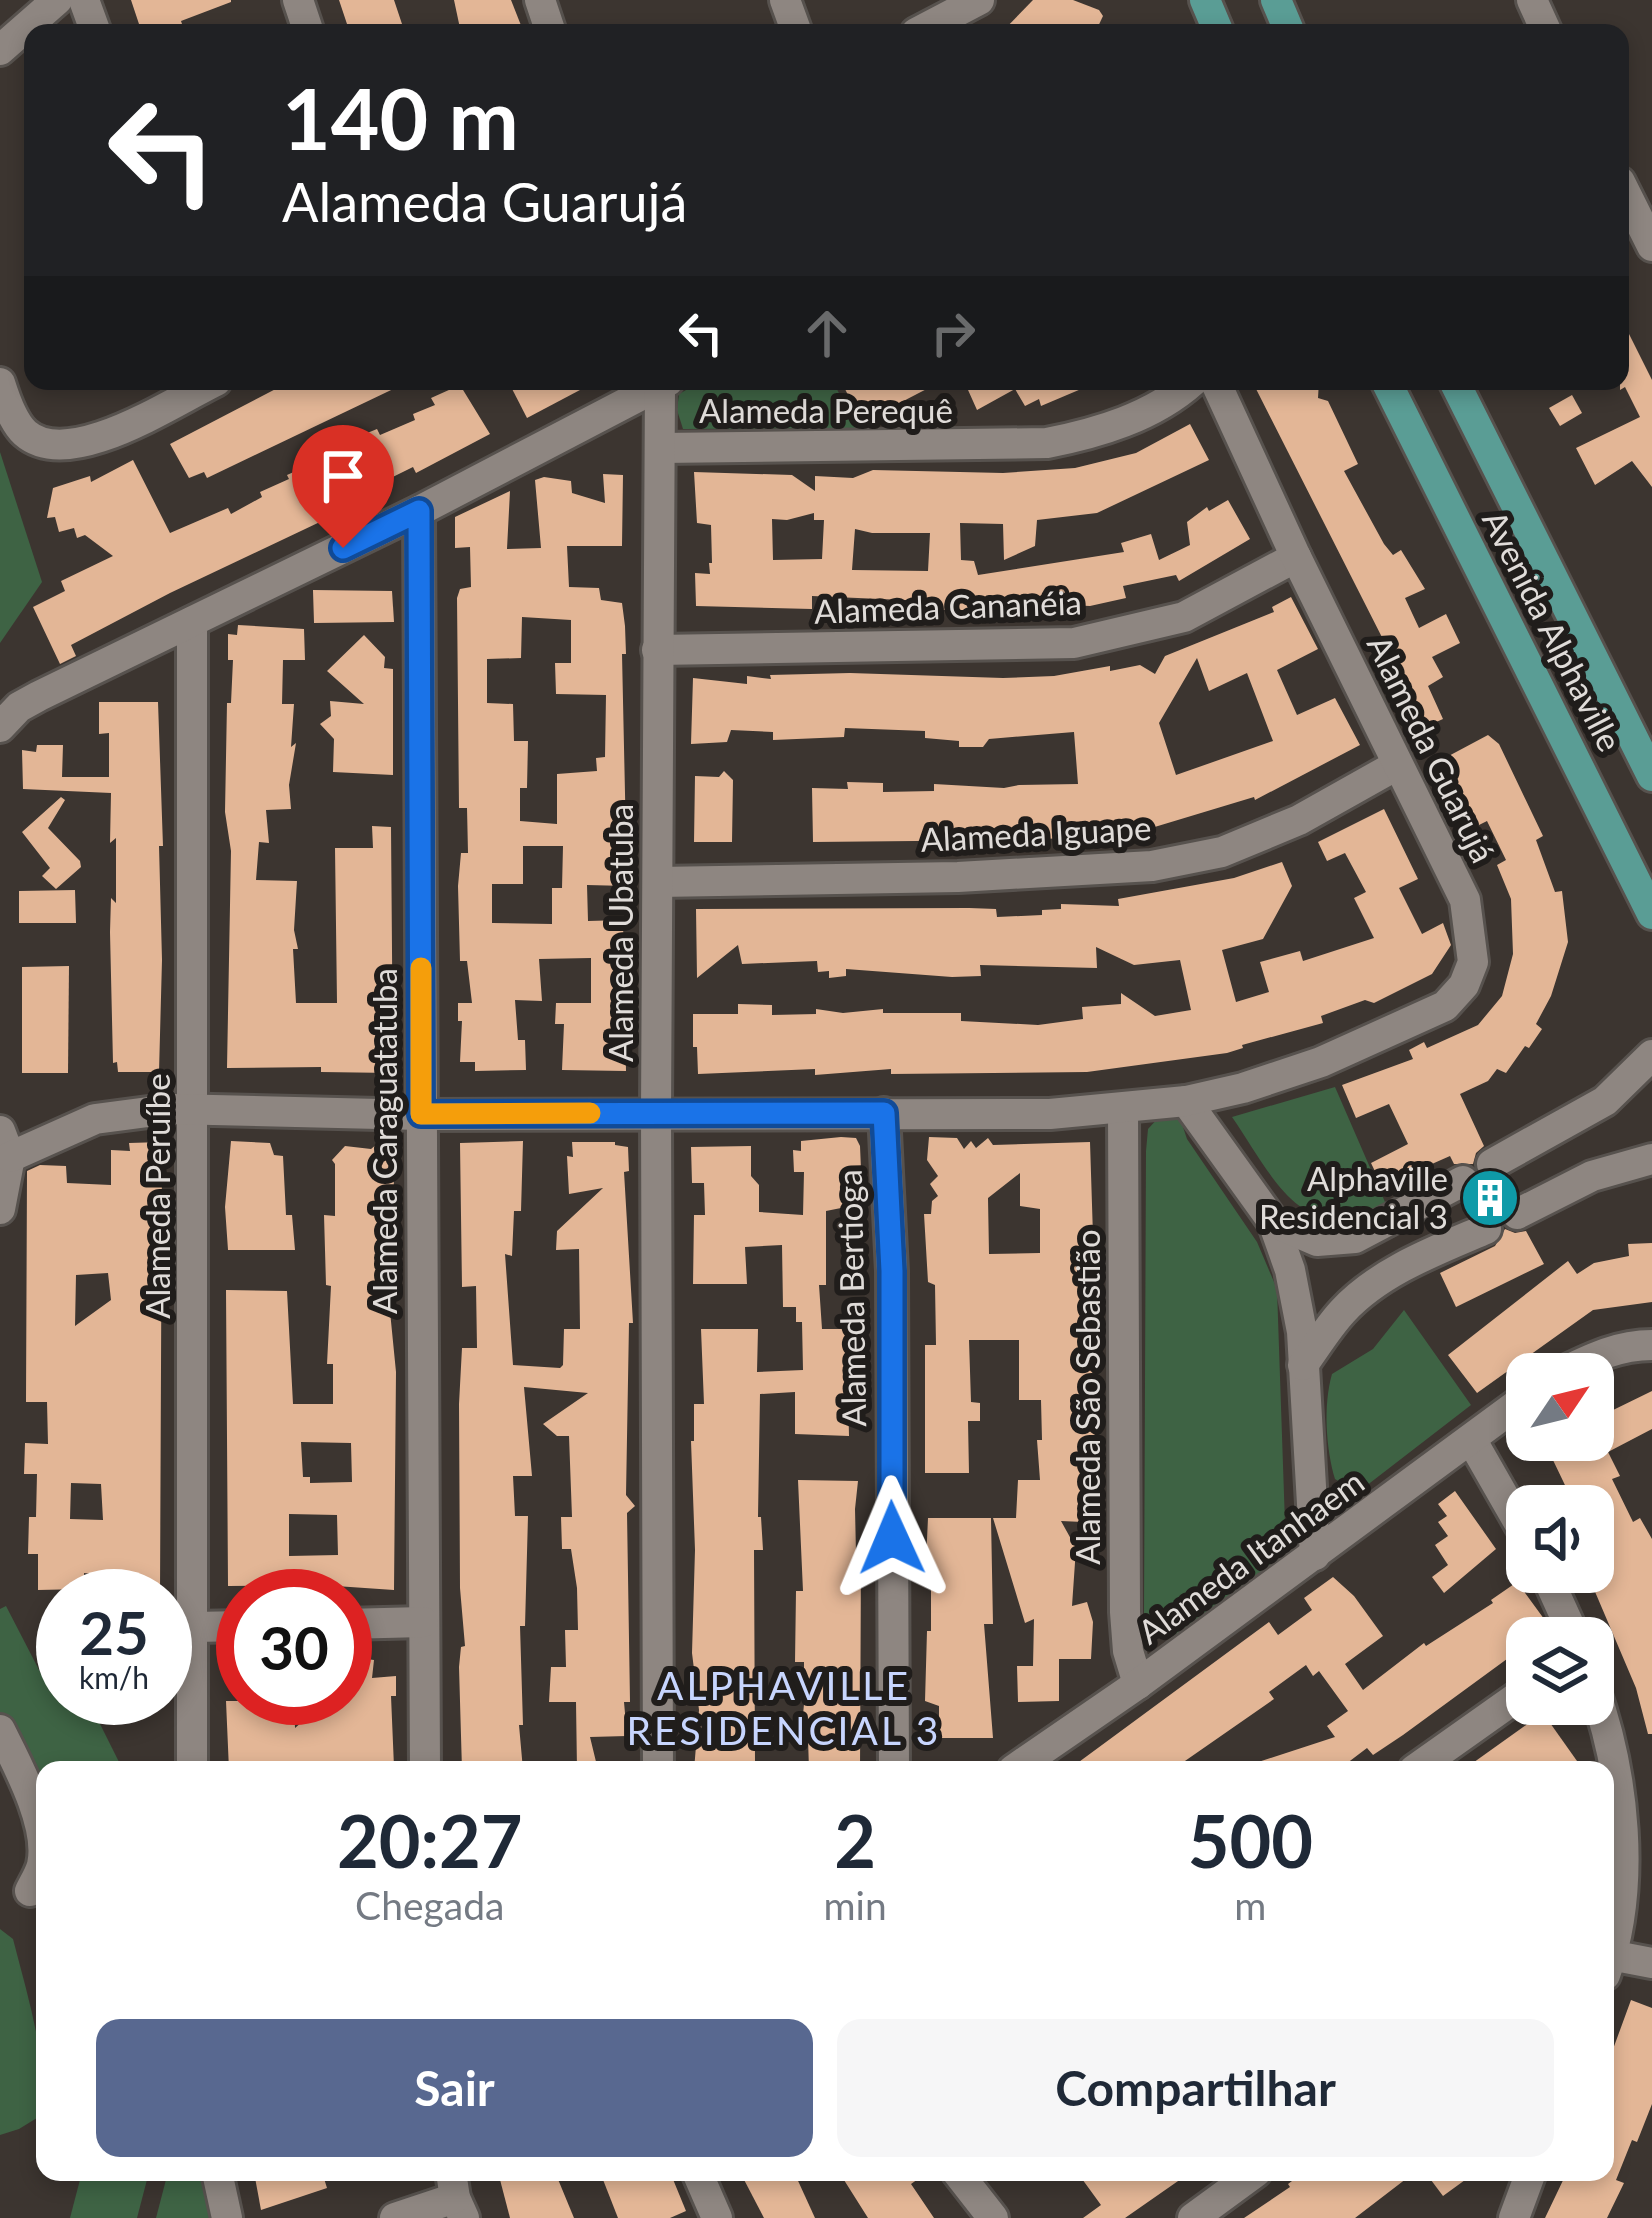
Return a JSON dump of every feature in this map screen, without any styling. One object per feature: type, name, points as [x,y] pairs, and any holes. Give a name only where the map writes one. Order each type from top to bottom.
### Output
[{"type":"main road","name":"Avenida Alphaville","points":[[1390,390],[1652,914]]},
{"type":"main road","name":"Avenida Alphaville","points":[[1459,390],[1652,776]]},
{"type":"street","points":[[30,24],[57,0]]},
{"type":"street","points":[[933,24],[979,0]]},
{"type":"street","points":[[0,50],[24,29]]},
{"type":"street","points":[[1629,200],[1652,246]]},
{"type":"street","points":[[0,383],[24,432],[41,442],[68,447],[92,441],[197,390]]},
{"type":"street","points":[[0,727],[19,707],[39,696],[419,511],[651,390]]},
{"type":"street","name":"Alameda Ubatuba","points":[[658,1761],[657,650],[664,390]]},
{"type":"street","name":"Alameda Perequê","points":[[662,448],[1047,443],[1089,435],[1137,417],[1179,390]]},
{"type":"street","name":"Alameda Guarujá","points":[[5,1144],[95,1119],[194,1110],[1050,1114],[1123,1109],[1186,1101],[1321,1062],[1445,1006],[1464,985],[1473,962],[1465,900],[1219,390]]},
{"type":"street","name":"Alameda Caraguatatuba","points":[[419,511],[425,1761]]},
{"type":"street","name":"Alameda Cananéia","points":[[657,650],[1074,643],[1184,617],[1296,557]]},
{"type":"street","name":"Alameda Peruíbe","points":[[192,622],[193,1761]]},
{"type":"street","name":"Alameda Iguape","points":[[658,882],[980,877],[1152,866],[1222,852],[1299,820],[1397,765]]},
{"type":"street","points":[[1652,1055],[1605,1101],[1501,1159],[1526,1210],[1592,1176],[1652,1159]]},
{"type":"street","points":[[1186,1101],[1273,1222],[1297,1301],[1315,1556]]},
{"type":"street","name":"Alameda São Sebastião","points":[[1123,1109],[1125,1618],[1128,1652],[1138,1684]]},
{"type":"street","name":"Alameda Bertioga","points":[[884,1113],[892,1271],[894,1761]]},
{"type":"street","points":[[0,1209],[5,1144]]},
{"type":"street","points":[[1273,1222],[1317,1241],[1355,1238],[1451,1187],[1474,1235],[1366,1290],[1344,1310],[1303,1365]]},
{"type":"street","points":[[1602,1353],[1652,1345]]},
{"type":"street","name":"Alameda Itanhaem","points":[[1026,1761],[1315,1556],[1506,1413]]},
{"type":"street","points":[[1471,1439],[1506,1500]]},
{"type":"street","points":[[1125,1618],[1150,1648],[1162,1651],[1195,1641]]},
{"type":"street","points":[[372,1623],[423,1622]]},
{"type":"street","points":[[195,1627],[216,1627]]},
{"type":"street","points":[[1427,1761],[1506,1705]]},
{"type":"street","points":[[1605,1725],[1613,1761]]},
{"type":"street","points":[[0,1730],[36,1815]]},
{"type":"street","points":[[1614,1766],[1622,1875],[1614,1921]]},
{"type":"street","points":[[30,1891],[36,1878]]},
{"type":"street","points":[[1614,1961],[1652,1964]]},
{"type":"street","points":[[219,2181],[227,2218]]},
{"type":"street","points":[[702,2181],[717,2218]]},
{"type":"street","points":[[964,2181],[993,2218]]},
{"type":"street","points":[[1193,2218],[1244,2181]]},
{"type":"street","points":[[1514,2218],[1528,2181]]},
{"type":"street","points":[[395,2218],[457,2196]]},
{"type":"green space","points":[[686,390],[837,390],[856,428],[683,429],[677,410],[679,394]]},
{"type":"green space","points":[[0,452],[42,582],[0,643]]},
{"type":"green space","points":[[1335,1087],[1385,1202],[1356,1215],[1332,1218],[1311,1213],[1293,1200],[1232,1117]]},
{"type":"green space","points":[[1179,1115],[1187,1139],[1257,1242],[1277,1289],[1286,1553],[1184,1632],[1169,1637],[1154,1629],[1144,1613],[1146,1151],[1148,1129],[1159,1117]]},
{"type":"green space","points":[[1404,1310],[1471,1405],[1366,1486],[1350,1487],[1335,1479],[1329,1454],[1332,1374],[1373,1349]]},
{"type":"green space","points":[[6,1606],[36,1664],[36,1725],[100,1725],[118,1761],[36,1761],[36,1792],[0,1720],[0,1609]]},
{"type":"green space","points":[[0,1929],[13,1939],[30,2003],[36,2036],[36,2119],[0,2135]]},
{"type":"green space","points":[[80,2181],[147,2181],[137,2218],[70,2218]]},
{"type":"green space","points":[[166,2181],[205,2181],[212,2218],[156,2218]]},
{"type":"building","points":[[131,0],[231,0],[182,24],[139,24]]},
{"type":"building","points":[[339,0],[394,0],[402,24],[347,24]]},
{"type":"building","points":[[454,0],[511,0],[520,24],[459,24]]},
{"type":"building","points":[[1033,0],[1073,0],[1103,16],[1099,24],[1010,24]]},
{"type":"building","points":[[1629,334],[1652,380],[1652,487],[1632,461],[1595,485],[1576,448],[1640,417],[1626,390]]},
{"type":"building","points":[[274,390],[391,390],[207,478],[204,472],[189,478],[170,444]]},
{"type":"building","points":[[463,390],[490,434],[416,473],[413,467],[332,507],[322,521],[71,645],[76,656],[60,664],[33,607],[65,591],[61,581],[113,556],[85,535],[77,538],[74,528],[59,532],[55,517],[47,518],[53,488],[90,476],[91,482],[133,460],[170,533],[228,508],[231,514],[262,497],[260,492],[289,479],[287,475],[336,453],[333,447],[415,420],[413,414],[435,405],[431,398]]},
{"type":"building","points":[[513,390],[580,390],[527,418]]},
{"type":"building","points":[[846,390],[925,390],[890,408],[854,407]]},
{"type":"building","points":[[968,390],[1013,390],[977,410]]},
{"type":"building","points":[[1016,390],[1079,390],[1041,406],[1039,399],[1025,406]]},
{"type":"building","points":[[1257,390],[1318,390],[1318,398],[1328,401],[1358,464],[1344,471],[1384,544],[1393,555],[1401,550],[1425,589],[1405,598],[1419,628],[1446,614],[1460,643],[1432,657],[1443,677],[1428,686],[1443,719],[1427,726]]},
{"type":"building","points":[[1572,395],[1582,413],[1560,426],[1549,408]]},
{"type":"building","points":[[1190,424],[1209,460],[1097,513],[1037,520],[1035,546],[1004,560],[1003,524],[960,523],[961,560],[974,561],[978,575],[1124,552],[1121,543],[1151,534],[1159,560],[1190,545],[1187,522],[1207,507],[1209,511],[1228,500],[1250,539],[1179,581],[1176,575],[1123,586],[1126,598],[1090,606],[1068,605],[1066,599],[1002,610],[926,610],[926,601],[812,596],[812,609],[696,606],[695,573],[710,574],[712,563],[711,525],[697,523],[694,472],[792,475],[815,491],[815,476],[853,478],[873,470],[1003,473],[1075,468],[1136,453]],"holes":[[[814,513],[814,520],[824,520],[822,559],[773,560],[772,519]],[[855,529],[930,533],[928,571],[852,570]]]},
{"type":"building","points":[[603,474],[623,475],[622,546],[567,546],[569,587],[599,588],[601,600],[622,603],[625,626],[627,886],[587,885],[588,921],[623,920],[626,1071],[562,1070],[564,1024],[555,1024],[556,1003],[591,1003],[591,958],[539,959],[542,1001],[515,1000],[518,1040],[525,1040],[526,1070],[475,1071],[475,1062],[460,1062],[462,1021],[458,1021],[458,1003],[472,1003],[467,961],[460,961],[458,886],[461,853],[468,853],[467,808],[459,808],[457,598],[460,589],[471,587],[470,547],[455,548],[455,517],[510,491],[507,549],[541,548],[535,480],[571,481],[572,493],[605,503]],"holes":[[[522,617],[571,620],[571,663],[555,663],[556,694],[606,695],[605,757],[596,758],[597,771],[557,774],[557,824],[520,821],[520,788],[527,788],[528,741],[514,741],[513,704],[487,703],[487,659],[521,658]],[[523,846],[563,846],[562,888],[552,888],[552,924],[492,923],[492,884],[523,884]]]},
{"type":"building","points":[[313,590],[392,591],[394,622],[314,623]]},
{"type":"building","points":[[1291,597],[1318,649],[1277,670],[1297,715],[1335,698],[1360,745],[1255,800],[1148,829],[1147,825],[1110,828],[1111,835],[1029,840],[813,842],[812,788],[848,789],[847,782],[883,783],[883,792],[934,791],[934,784],[1004,788],[1078,784],[1074,732],[989,739],[983,747],[959,747],[959,741],[925,738],[925,731],[845,728],[844,737],[773,740],[773,732],[731,730],[727,742],[691,744],[693,678],[747,684],[747,676],[771,679],[770,675],[850,673],[1003,678],[1140,665],[1155,674],[1165,656],[1274,612],[1272,607]],"holes":[[[1197,658],[1209,691],[1247,673],[1273,741],[1176,775],[1159,723]]]},
{"type":"building","points":[[238,625],[304,629],[305,660],[283,660],[282,704],[294,704],[291,809],[266,810],[269,843],[259,842],[256,880],[297,881],[296,1003],[337,1003],[335,848],[373,848],[372,826],[391,827],[393,1073],[321,1072],[321,1067],[227,1068],[231,851],[225,812],[227,703],[231,703],[233,660],[228,660],[228,634],[237,635]]},
{"type":"building","points":[[364,635],[385,657],[384,668],[393,669],[393,775],[333,772],[334,739],[320,724],[331,716],[330,701],[364,704],[327,671]]},
{"type":"building","points":[[99,702],[158,702],[163,846],[159,846],[159,1072],[118,1072],[117,1062],[113,1063],[110,932],[111,898],[116,903],[116,838],[110,843],[111,793],[23,789],[22,750],[36,752],[37,745],[63,745],[62,777],[109,777],[109,733],[99,734]]},
{"type":"building","points":[[1488,735],[1499,744],[1543,836],[1536,840],[1555,892],[1562,891],[1568,942],[1551,996],[1536,1024],[1542,1029],[1529,1048],[1525,1046],[1506,1073],[1497,1069],[1488,1081],[1460,1094],[1484,1146],[1473,1164],[1454,1164],[1450,1156],[1382,1186],[1371,1163],[1408,1144],[1389,1104],[1356,1118],[1342,1085],[1413,1059],[1409,1050],[1424,1042],[1427,1048],[1478,1025],[1502,996],[1513,954],[1511,899],[1497,865],[1506,860],[1487,821],[1475,827],[1443,759]]},
{"type":"building","points":[[724,771],[733,780],[732,842],[694,842],[695,776],[719,777]]},
{"type":"building","points":[[61,797],[65,800],[48,828],[81,867],[56,889],[42,876],[50,868],[22,832]]},
{"type":"building","points":[[1384,809],[1418,879],[1399,888],[1422,934],[1443,923],[1451,945],[1432,974],[1374,1003],[1365,1000],[1321,1016],[1323,1023],[1227,1053],[1087,1072],[891,1074],[891,1069],[815,1075],[815,1069],[698,1074],[693,1014],[738,1014],[738,1004],[772,1005],[772,1015],[816,1014],[816,1009],[843,1013],[883,1009],[883,1013],[961,1013],[961,1021],[1038,1025],[1083,1019],[1082,1007],[1121,1004],[1121,993],[1155,1016],[1191,1010],[1180,960],[1134,965],[1096,947],[1097,968],[980,965],[981,976],[952,977],[846,969],[846,976],[829,978],[829,971],[818,972],[817,961],[742,964],[738,945],[697,978],[696,909],[969,908],[996,909],[997,917],[1042,915],[1042,910],[1061,909],[1061,904],[1119,906],[1118,899],[1234,878],[1282,862],[1292,886],[1263,939],[1222,950],[1236,1002],[1269,992],[1260,962],[1300,951],[1303,961],[1374,938],[1354,898],[1366,892],[1345,853],[1327,861],[1318,842]]},
{"type":"building","points":[[75,890],[76,923],[19,923],[19,891]]},
{"type":"building","points":[[69,966],[68,1073],[22,1073],[22,967]]},
{"type":"building","points":[[929,1137],[957,1138],[964,1149],[971,1141],[976,1148],[988,1138],[993,1145],[1090,1142],[1089,1301],[1095,1433],[1090,1508],[1081,1508],[1083,1522],[1061,1521],[1076,1548],[1072,1606],[1087,1602],[1093,1622],[1091,1659],[1059,1659],[1059,1701],[1018,1702],[1017,1666],[1033,1666],[1034,1619],[1025,1623],[993,1518],[1016,1518],[1018,1480],[1040,1480],[1041,1400],[1019,1400],[1019,1340],[969,1340],[971,1402],[980,1403],[980,1421],[968,1421],[969,1473],[925,1473],[925,1345],[936,1345],[935,1285],[928,1282],[924,1214],[931,1214],[932,1201],[938,1196],[930,1184],[938,1176],[927,1160]],"holes":[[[1020,1173],[1020,1206],[1040,1209],[1040,1253],[989,1254],[988,1198]]]},
{"type":"building","points":[[856,1138],[860,1146],[862,1193],[856,1205],[826,1211],[826,1285],[819,1285],[822,1329],[860,1329],[861,1361],[854,1361],[856,1392],[848,1392],[849,1436],[795,1434],[795,1392],[760,1394],[758,1517],[763,1550],[754,1550],[755,1761],[695,1761],[699,1710],[692,1653],[691,1441],[694,1404],[704,1404],[701,1329],[758,1329],[757,1372],[803,1370],[802,1322],[796,1322],[796,1307],[783,1307],[782,1245],[745,1247],[747,1284],[693,1284],[694,1215],[705,1215],[704,1183],[692,1183],[691,1147],[751,1146],[751,1176],[759,1185],[759,1212],[803,1215],[804,1172],[794,1172],[793,1150],[801,1151],[801,1141]]},
{"type":"building","points":[[231,1141],[270,1143],[274,1155],[283,1156],[286,1215],[292,1215],[295,1250],[228,1250],[225,1207]]},
{"type":"building","points":[[523,1141],[521,1211],[514,1211],[512,1256],[505,1254],[513,1365],[560,1368],[564,1329],[580,1329],[579,1249],[556,1250],[557,1231],[603,1188],[569,1194],[567,1156],[573,1157],[572,1142],[615,1142],[628,1147],[629,1171],[624,1172],[633,1323],[629,1323],[626,1495],[635,1506],[627,1513],[630,1702],[624,1702],[627,1736],[590,1737],[596,1761],[577,1761],[576,1702],[549,1702],[551,1667],[566,1667],[565,1630],[578,1630],[571,1549],[562,1549],[561,1517],[572,1517],[569,1436],[557,1436],[543,1424],[588,1393],[524,1387],[532,1476],[513,1476],[515,1516],[528,1516],[525,1626],[520,1626],[522,1761],[462,1761],[459,1667],[465,1646],[459,1404],[462,1348],[477,1348],[476,1286],[462,1287],[460,1143]]},
{"type":"building","points":[[162,1142],[160,1569],[38,1569],[38,1554],[28,1554],[29,1517],[36,1517],[37,1474],[24,1474],[25,1443],[48,1444],[47,1402],[26,1402],[27,1171],[40,1165],[66,1166],[67,1183],[111,1185],[111,1150],[130,1151],[129,1143]],"holes":[[[108,1273],[111,1300],[75,1326],[76,1275]],[[71,1483],[101,1484],[103,1520],[70,1519]]]},
{"type":"building","points":[[377,1144],[393,1160],[396,1248],[376,1248],[378,1291],[388,1291],[396,1372],[394,1590],[372,1588],[372,1569],[228,1569],[226,1290],[287,1291],[293,1404],[333,1404],[333,1364],[327,1364],[331,1286],[326,1285],[324,1215],[335,1216],[332,1160],[345,1146],[371,1149]],"holes":[[[301,1442],[351,1443],[352,1482],[310,1483],[310,1477],[303,1477]],[[289,1514],[337,1515],[338,1555],[289,1556]]]},
{"type":"building","points":[[1482,1181],[1501,1181],[1508,1197],[1498,1214],[1477,1212],[1471,1199]]},
{"type":"building","points":[[1505,1229],[1526,1231],[1544,1264],[1456,1307],[1440,1273],[1495,1246]]},
{"type":"building","points":[[1652,1243],[1652,1302],[1593,1310],[1533,1353],[1506,1353],[1506,1372],[1477,1393],[1448,1355],[1568,1261],[1577,1274],[1594,1263],[1629,1256],[1628,1244]]},
{"type":"building","points":[[1652,1391],[1652,1429],[1614,1449],[1614,1410]]},
{"type":"building","points":[[1553,1461],[1612,1461],[1620,1476],[1612,1479],[1633,1522],[1640,1518],[1652,1539],[1652,1734],[1648,1734],[1636,1688],[1614,1636],[1614,1617],[1606,1617],[1596,1593],[1614,1593],[1614,1485],[1565,1485]]},
{"type":"building","points":[[798,1480],[858,1481],[860,1761],[809,1761],[808,1738],[794,1738],[794,1715],[803,1715],[804,1704],[804,1662],[795,1662],[796,1591],[803,1591]]},
{"type":"building","points":[[1455,1491],[1496,1549],[1444,1593],[1432,1577],[1448,1565],[1435,1545],[1448,1536],[1438,1522],[1447,1516],[1438,1504]]},
{"type":"building","points":[[928,1518],[991,1518],[993,1624],[984,1624],[993,1738],[939,1738],[939,1706],[925,1701],[927,1631],[931,1631],[931,1584],[925,1582]]},
{"type":"building","points":[[1333,1577],[1354,1596],[1383,1636],[1345,1664],[1363,1690],[1506,1590],[1525,1593],[1543,1617],[1506,1617],[1506,1660],[1373,1755],[1367,1748],[1350,1761],[1261,1761],[1335,1737],[1327,1726],[1348,1711],[1319,1671],[1313,1676],[1306,1665],[1269,1692],[1274,1699],[1185,1761],[1080,1761],[1269,1622],[1278,1635],[1312,1610],[1304,1598]]},
{"type":"building","points":[[396,1676],[396,1696],[391,1696],[394,1761],[229,1761],[227,1725],[372,1725],[372,1678]]},
{"type":"building","points":[[1526,1725],[1552,1725],[1577,1761],[1476,1761]]},
{"type":"building","points":[[1631,2000],[1652,2008],[1652,2104],[1616,2180],[1624,2183],[1607,2218],[1545,2218],[1563,2181],[1614,2181],[1614,2046]]},
{"type":"building","points":[[256,2181],[325,2181],[327,2188],[261,2210]]},
{"type":"building","points":[[500,2181],[559,2181],[574,2218],[510,2218]]},
{"type":"building","points":[[604,2181],[674,2181],[686,2211],[670,2218],[618,2218]]},
{"type":"building","points":[[745,2181],[798,2181],[815,2218],[764,2218]]},
{"type":"building","points":[[845,2181],[915,2181],[911,2184],[934,2218],[868,2218]]},
{"type":"building","points":[[1084,2181],[1178,2181],[1125,2218],[1083,2218],[1101,2205]]},
{"type":"building","points":[[1403,2181],[1355,2218],[1244,2218],[1288,2184]]},
{"type":"building","points":[[1432,2181],[1464,2181],[1443,2196]]},
{"type":"slow traffic","points":[[421,968],[421,1114],[590,1113]]},
{"type":"place","name":"Alphaville Residencial 3","points":[[1490,1198]]},
{"type":"district","name":"ALPHAVILLE RESIDENCIAL 3","points":[[784,1708]]},
{"type":"route","points":[[343,548],[419,511],[421,1114],[884,1113],[892,1271],[892,1538]]}]
